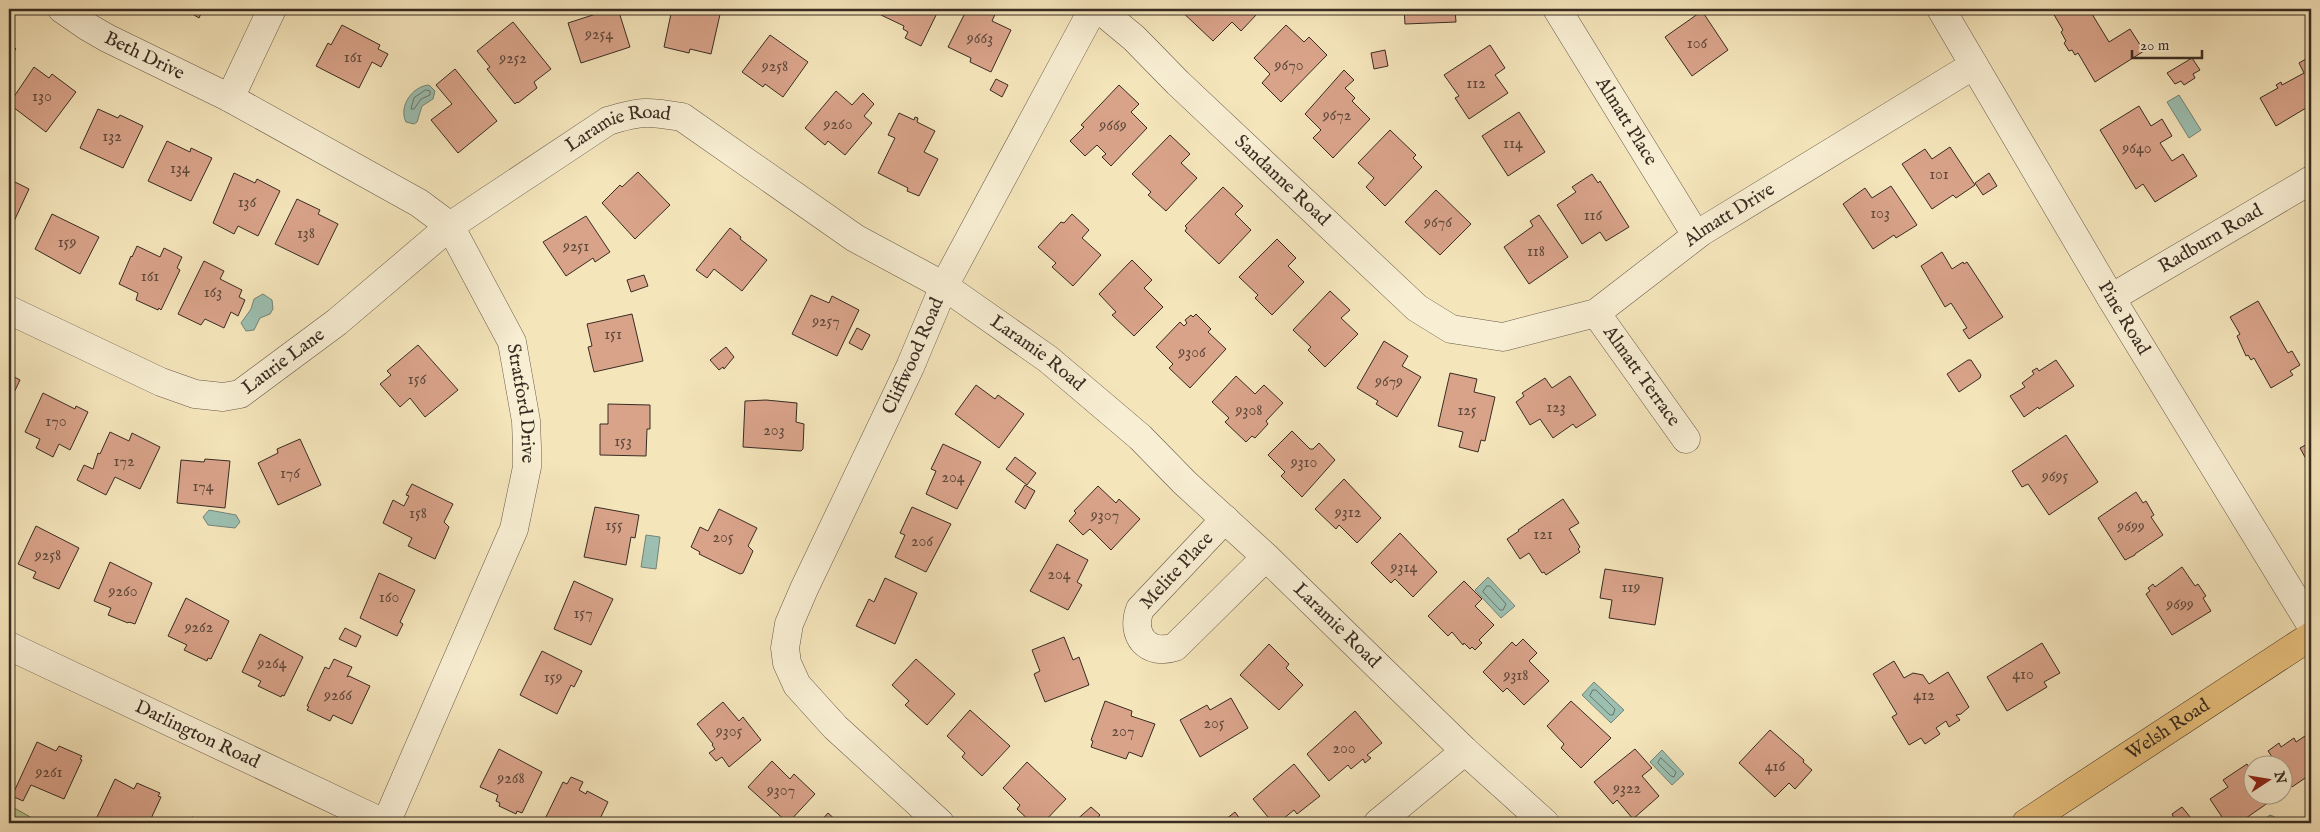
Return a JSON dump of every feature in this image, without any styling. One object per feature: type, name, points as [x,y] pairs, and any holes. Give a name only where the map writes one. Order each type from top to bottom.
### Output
[{"type":"main road","name":"Welsh Road","points":[[2026,823],[2311,636]]},
{"type":"street","name":"Beth Drive","points":[[62,9],[107,38],[230,98]]},
{"type":"street","points":[[230,98],[272,9]]},
{"type":"street","name":"Cliffwood Road","points":[[940,823],[819,709],[797,685],[787,663],[785,648],[790,624],[808,580],[910,367],[944,286],[1094,9]]},
{"type":"street","name":"Sandanne Road","points":[[1099,9],[1134,38],[1185,89],[1407,299],[1451,329],[1478,334]]},
{"type":"street","name":"Almatt Place","points":[[1557,9],[1696,235]]},
{"type":"street","name":"Pine Road","points":[[1941,9],[2111,298],[2311,625]]},
{"type":"street","name":"Almatt Drive","points":[[1478,334],[1503,336],[1596,313],[1696,235],[1974,65]]},
{"type":"street","name":"Stratford Drive","points":[[230,98],[345,162],[365,171],[419,203],[450,226],[512,342],[526,421],[527,467],[514,530],[505,555],[385,823]]},
{"type":"street","name":"Laramie Road","points":[[450,226],[608,121],[649,111],[682,117],[855,238],[944,286],[1048,359],[1140,437],[1465,751],[1545,823]]},
{"type":"street","name":"Radburn Road","points":[[2111,298],[2311,180]]},
{"type":"street","name":"Laurie Lane","points":[[9,310],[161,382],[195,394],[224,397],[240,394],[337,322],[450,226]]},
{"type":"street","name":"Almatt Terrace","points":[[1596,313],[1686,439]]},
{"type":"street","name":"Melite Place","points":[[1225,519],[1140,609],[1136,627],[1145,643],[1160,650],[1175,647],[1266,557]]},
{"type":"street","name":"Darlington Road","points":[[9,646],[385,823]]},
{"type":"street","points":[[1378,823],[1465,751]]},
{"type":"green space","points":[[9,805],[41,823],[9,823]]},
{"type":"water","points":[[429,85],[435,91],[433,99],[422,106],[417,122],[414,124],[406,122],[404,110],[408,98],[418,89]]},
{"type":"water","points":[[2179,95],[2201,130],[2189,138],[2167,102]]},
{"type":"water","points":[[263,294],[272,300],[273,309],[270,314],[260,318],[254,330],[246,331],[241,323],[251,309],[254,299]]},
{"type":"water","points":[[209,510],[236,515],[240,522],[235,528],[208,525],[203,517]]},
{"type":"water","points":[[646,535],[660,537],[656,569],[641,567]]},
{"type":"water","points":[[1488,577],[1515,606],[1501,618],[1475,590]]},
{"type":"water","points":[[1594,682],[1624,710],[1611,723],[1582,695]]},
{"type":"water","points":[[1662,750],[1684,774],[1672,785],[1650,762]]},
{"type":"water","points":[[2270,815],[2275,817],[2280,823],[2259,823]]},
{"type":"building","points":[[184,9],[203,9],[199,18]]},
{"type":"building","points":[[597,9],[618,9],[630,47],[581,63],[568,23],[599,13]]},
{"type":"building","points":[[672,9],[721,10],[711,54],[690,49],[689,53],[664,47]]},
{"type":"building","points":[[884,9],[939,9],[921,46],[905,38],[908,32],[903,29],[904,26],[881,15]]},
{"type":"building","points":[[967,9],[997,10],[992,21],[1011,30],[991,72],[970,62],[971,58],[948,47]]},
{"type":"building","points":[[1179,9],[1252,9],[1257,14],[1241,31],[1232,22],[1213,41]]},
{"type":"building","points":[[1404,9],[1455,9],[1456,22],[1405,24]]},
{"type":"building","points":[[2059,9],[2089,9],[2109,42],[2130,29],[2144,51],[2095,82],[2078,53],[2075,55],[2072,50],[2069,51],[2064,43],[2066,41],[2061,32],[2063,30],[2053,13]]},
{"type":"building","points":[[1702,11],[1728,50],[1692,76],[1665,37]]},
{"type":"building","points":[[513,22],[551,69],[534,82],[537,88],[515,104],[487,69],[490,67],[477,51]]},
{"type":"building","points":[[342,25],[380,45],[378,49],[388,54],[381,67],[372,62],[359,88],[316,66],[328,43],[331,45]]},
{"type":"building","points":[[1286,25],[1304,42],[1309,37],[1327,55],[1281,102],[1262,83],[1270,74],[1254,58]]},
{"type":"building","points":[[770,35],[808,62],[783,97],[765,84],[763,87],[742,72]]},
{"type":"building","points":[[9,42],[16,49],[9,57]]},
{"type":"building","points":[[1490,45],[1505,68],[1495,75],[1508,93],[1469,119],[1455,98],[1459,96],[1444,75]]},
{"type":"building","points":[[1385,50],[1388,66],[1374,69],[1371,53]]},
{"type":"building","points":[[2311,56],[2311,105],[2276,126],[2260,98],[2278,88],[2276,85],[2281,82],[2282,85],[2304,73],[2299,63]]},
{"type":"building","points":[[2192,58],[2200,70],[2193,74],[2195,78],[2184,85],[2181,81],[2175,84],[2167,73]]},
{"type":"building","points":[[34,67],[49,78],[52,74],[76,92],[46,132],[9,104]]},
{"type":"building","points":[[455,69],[497,121],[458,153],[431,120],[452,104],[436,85]]},
{"type":"building","points":[[1344,70],[1354,80],[1345,88],[1355,98],[1352,101],[1370,119],[1333,158],[1313,138],[1321,130],[1305,114]]},
{"type":"building","points":[[996,79],[1008,85],[1002,97],[990,90]]},
{"type":"building","points":[[1119,85],[1139,104],[1131,112],[1147,128],[1111,166],[1102,157],[1106,154],[1097,145],[1085,156],[1070,141],[1084,127],[1081,125]]},
{"type":"building","points":[[836,91],[852,105],[863,93],[874,104],[864,116],[872,123],[845,155],[828,141],[825,145],[805,128]]},
{"type":"building","points":[[2139,106],[2151,126],[2162,119],[2172,136],[2160,143],[2172,161],[2183,154],[2197,176],[2155,202],[2143,184],[2136,189],[2100,130]]},
{"type":"building","points":[[98,109],[118,118],[120,115],[143,126],[123,168],[80,148]]},
{"type":"building","points":[[1519,112],[1545,152],[1508,176],[1482,136]]},
{"type":"building","points":[[899,113],[914,120],[915,117],[918,118],[917,122],[935,131],[924,152],[938,159],[919,196],[907,191],[908,188],[878,173],[895,138],[888,135]]},
{"type":"building","points":[[1390,130],[1416,155],[1413,158],[1422,167],[1385,206],[1366,187],[1374,178],[1358,163]]},
{"type":"building","points":[[1170,135],[1190,154],[1181,163],[1197,178],[1166,211],[1148,195],[1151,192],[1132,174]]},
{"type":"building","points":[[167,141],[190,152],[191,148],[212,158],[191,201],[148,181]]},
{"type":"building","points":[[1950,147],[1975,185],[1956,198],[1953,195],[1932,209],[1902,164],[1925,149],[1932,159]]},
{"type":"building","points":[[638,172],[670,205],[635,239],[602,203],[620,185],[622,187]]},
{"type":"building","points":[[234,173],[255,183],[257,179],[280,191],[258,236],[238,226],[234,234],[213,223]]},
{"type":"building","points":[[1989,173],[1997,186],[1983,195],[1975,183]]},
{"type":"building","points":[[1592,174],[1598,183],[1600,181],[1629,227],[1606,241],[1600,232],[1582,244],[1557,205],[1576,192],[1572,187]]},
{"type":"building","points":[[9,179],[29,189],[9,232]]},
{"type":"building","points":[[1891,186],[1917,225],[1896,238],[1894,235],[1873,249],[1843,204],[1865,188],[1872,198]]},
{"type":"building","points":[[1223,187],[1243,206],[1235,214],[1251,230],[1219,264],[1185,231],[1187,228],[1185,226]]},
{"type":"building","points":[[1436,190],[1471,224],[1440,255],[1405,222]]},
{"type":"building","points":[[297,199],[320,210],[318,214],[338,224],[318,265],[275,244]]},
{"type":"building","points":[[52,214],[99,237],[80,274],[35,249]]},
{"type":"building","points":[[1072,214],[1089,230],[1082,238],[1101,255],[1073,286],[1052,267],[1056,263],[1038,247],[1061,222],[1064,223]]},
{"type":"building","points":[[1539,215],[1568,257],[1529,284],[1504,247],[1533,226],[1530,221]]},
{"type":"building","points":[[586,216],[610,252],[595,262],[593,258],[566,276],[543,242]]},
{"type":"building","points":[[730,228],[741,237],[740,239],[767,260],[742,291],[714,269],[707,278],[696,270]]},
{"type":"building","points":[[1277,239],[1296,258],[1288,266],[1304,282],[1272,315],[1255,298],[1258,295],[1239,277]]},
{"type":"building","points":[[137,246],[160,257],[164,248],[182,257],[177,268],[180,270],[161,310],[136,300],[138,293],[119,284]]},
{"type":"building","points":[[1942,252],[1952,269],[1963,262],[1964,264],[1967,262],[2003,317],[1969,339],[1963,330],[1967,328],[1951,303],[1945,307],[1921,266]]},
{"type":"building","points":[[1132,260],[1152,280],[1144,288],[1163,307],[1134,336],[1112,315],[1116,312],[1099,294]]},
{"type":"building","points":[[204,261],[224,271],[220,279],[242,290],[239,297],[245,300],[238,316],[231,312],[224,328],[205,319],[201,325],[178,314]]},
{"type":"building","points":[[644,275],[648,286],[631,292],[627,280]]},
{"type":"building","points":[[1330,291],[1350,310],[1341,318],[1358,334],[1325,367],[1308,350],[1311,347],[1293,330]]},
{"type":"building","points":[[811,295],[829,303],[832,296],[859,310],[837,356],[792,334]]},
{"type":"building","points":[[2258,301],[2288,353],[2292,351],[2300,365],[2290,371],[2293,375],[2271,388],[2254,358],[2251,360],[2248,355],[2246,356],[2237,336],[2240,334],[2230,317]]},
{"type":"building","points":[[632,314],[643,361],[594,372],[588,347],[592,346],[587,324]]},
{"type":"building","points":[[1196,314],[1211,329],[1208,332],[1226,349],[1190,388],[1169,368],[1173,364],[1156,347],[1180,322],[1184,326],[1187,323],[1185,320],[1191,315],[1193,317]]},
{"type":"building","points":[[857,328],[870,335],[862,350],[849,343]]},
{"type":"building","points":[[1384,341],[1408,356],[1402,366],[1421,377],[1397,417],[1376,404],[1378,401],[1357,388]]},
{"type":"building","points":[[418,345],[458,390],[425,417],[410,398],[400,407],[380,384],[391,375],[387,371]]},
{"type":"building","points":[[726,347],[734,357],[724,369],[723,367],[719,370],[710,360]]},
{"type":"building","points":[[1968,360],[1971,360],[1981,375],[1980,378],[1959,392],[1947,374]]},
{"type":"building","points":[[2056,360],[2074,386],[2024,417],[2010,396],[2025,387],[2022,383],[2034,374],[2032,371],[2037,368],[2039,371]]},
{"type":"building","points":[[1450,373],[1477,379],[1474,392],[1495,397],[1485,441],[1481,440],[1478,452],[1459,447],[1463,432],[1438,426]]},
{"type":"building","points":[[9,374],[20,380],[9,403]]},
{"type":"building","points":[[1236,376],[1255,394],[1264,385],[1283,403],[1266,421],[1268,424],[1255,438],[1252,436],[1246,442],[1225,422],[1229,418],[1212,402]]},
{"type":"building","points":[[1570,376],[1596,415],[1576,428],[1573,424],[1553,438],[1540,419],[1530,425],[1516,402],[1524,396],[1522,393],[1545,378],[1552,388]]},
{"type":"building","points":[[976,385],[995,399],[998,395],[1024,414],[999,448],[955,414]]},
{"type":"building","points":[[43,393],[75,409],[76,406],[88,412],[70,450],[59,444],[53,457],[36,448],[40,439],[25,432]]},
{"type":"building","points":[[766,400],[797,403],[796,422],[804,424],[803,449],[801,451],[743,447],[745,401]]},
{"type":"building","points":[[608,404],[650,405],[650,429],[647,429],[646,456],[600,455],[600,424],[608,424]]},
{"type":"building","points":[[1292,431],[1310,449],[1313,449],[1319,443],[1335,460],[1302,497],[1281,476],[1285,472],[1268,455]]},
{"type":"building","points":[[110,432],[129,441],[132,433],[160,447],[140,489],[115,477],[106,495],[77,480],[84,465],[93,469],[98,453],[100,454]]},
{"type":"building","points":[[2066,435],[2098,482],[2049,515],[2028,484],[2022,487],[2012,471]]},
{"type":"building","points":[[300,439],[321,485],[278,505],[258,463],[278,453],[277,449]]},
{"type":"building","points":[[2311,442],[2311,468],[2300,448]]},
{"type":"building","points":[[943,444],[981,462],[957,509],[926,494],[936,471],[931,469]]},
{"type":"building","points":[[1015,457],[1036,473],[1027,485],[1006,469]]},
{"type":"building","points":[[205,459],[230,461],[225,508],[177,503],[181,460],[204,462]]},
{"type":"building","points":[[1344,479],[1381,518],[1357,543],[1339,525],[1336,529],[1315,509]]},
{"type":"building","points":[[412,484],[453,504],[444,522],[449,527],[435,559],[408,546],[412,538],[383,523],[393,500],[404,506],[409,496],[406,495]]},
{"type":"building","points":[[1025,485],[1035,491],[1025,509],[1015,502]]},
{"type":"building","points":[[1098,486],[1116,503],[1119,499],[1140,519],[1111,550],[1090,529],[1083,535],[1069,521],[1076,513],[1074,511]]},
{"type":"building","points":[[2136,492],[2143,503],[2146,501],[2154,515],[2151,517],[2163,535],[2125,560],[2098,518]]},
{"type":"building","points":[[1563,499],[1579,523],[1569,529],[1580,547],[1578,549],[1580,552],[1546,575],[1544,572],[1542,573],[1529,553],[1520,559],[1507,539]]},
{"type":"building","points":[[595,507],[639,515],[635,538],[631,537],[626,565],[584,557]]},
{"type":"building","points":[[912,507],[951,524],[926,572],[895,557],[905,535],[900,533]]},
{"type":"building","points":[[719,509],[757,528],[748,546],[753,551],[743,573],[740,574],[699,554],[700,552],[691,547],[700,527],[708,531]]},
{"type":"building","points":[[36,526],[79,548],[59,589],[33,578],[36,572],[18,564]]},
{"type":"building","points":[[1400,533],[1437,572],[1413,597],[1395,579],[1391,583],[1371,563]]},
{"type":"building","points":[[1057,544],[1088,560],[1077,582],[1082,585],[1068,610],[1030,591]]},
{"type":"building","points":[[110,562],[152,583],[135,624],[108,615],[111,608],[94,601]]},
{"type":"building","points":[[2182,567],[2195,586],[2198,584],[2206,596],[2203,598],[2211,611],[2172,635],[2146,594],[2150,591],[2148,588],[2153,584],[2155,587]]},
{"type":"building","points":[[1605,569],[1663,578],[1655,625],[1609,618],[1612,600],[1600,598]]},
{"type":"building","points":[[379,573],[415,590],[400,622],[403,624],[397,636],[360,618]]},
{"type":"building","points":[[885,578],[917,593],[895,644],[856,626],[869,599],[874,602]]},
{"type":"building","points":[[574,581],[613,599],[591,645],[554,629]]},
{"type":"building","points":[[1464,581],[1482,599],[1475,606],[1494,625],[1479,640],[1482,643],[1475,650],[1472,647],[1470,649],[1464,643],[1463,645],[1452,632],[1448,636],[1428,616]]},
{"type":"building","points":[[186,598],[229,621],[211,659],[208,658],[207,661],[184,650],[187,645],[168,636]]},
{"type":"building","points":[[345,628],[361,636],[356,647],[339,639]]},
{"type":"building","points":[[260,634],[303,657],[284,696],[282,695],[281,697],[258,686],[261,681],[242,672]]},
{"type":"building","points":[[1064,637],[1073,660],[1079,657],[1089,685],[1045,702],[1034,674],[1040,671],[1032,650]]},
{"type":"building","points":[[1523,639],[1537,653],[1529,661],[1549,681],[1524,705],[1507,688],[1503,692],[1483,672],[1512,642],[1516,646]]},
{"type":"building","points":[[2042,643],[2060,673],[2044,682],[2047,687],[2007,711],[1987,677]]},
{"type":"building","points":[[1269,644],[1289,664],[1286,668],[1303,685],[1279,710],[1240,675]]},
{"type":"building","points":[[542,651],[582,671],[574,687],[571,685],[557,714],[520,695]]},
{"type":"building","points":[[334,659],[352,667],[347,677],[349,676],[370,686],[352,724],[333,715],[330,721],[307,710],[309,707],[307,706],[325,667],[329,669]]},
{"type":"building","points":[[916,659],[955,694],[927,725],[905,705],[909,701],[892,685]]},
{"type":"building","points":[[1894,661],[1904,678],[1913,673],[1923,675],[1929,684],[1948,672],[1969,707],[1961,714],[1956,715],[1960,720],[1949,727],[1946,721],[1936,728],[1940,734],[1925,744],[1921,738],[1909,745],[1892,717],[1897,714],[1873,674]]},
{"type":"building","points":[[1231,698],[1248,728],[1200,757],[1180,720],[1207,705],[1210,710]]},
{"type":"building","points":[[1105,701],[1132,711],[1131,716],[1155,724],[1142,757],[1129,752],[1126,759],[1091,747],[1093,741],[1091,740]]},
{"type":"building","points":[[1571,701],[1611,738],[1581,768],[1561,748],[1564,744],[1547,726]]},
{"type":"building","points":[[723,702],[739,721],[743,717],[761,740],[729,767],[722,757],[716,761],[709,753],[715,749],[713,744],[697,724]]},
{"type":"building","points":[[970,710],[1010,746],[982,776],[962,757],[965,753],[947,736]]},
{"type":"building","points":[[1355,711],[1382,743],[1367,755],[1371,758],[1365,763],[1363,759],[1351,769],[1348,765],[1329,781],[1307,754]]},
{"type":"building","points":[[1770,730],[1804,760],[1803,762],[1812,770],[1795,789],[1789,783],[1775,797],[1739,763]]},
{"type":"building","points":[[2311,732],[2311,774],[2292,787],[2292,754],[2270,754],[2268,751],[2279,743],[2281,747],[2294,738],[2296,742]]},
{"type":"building","points":[[37,742],[56,751],[59,746],[82,756],[80,759],[82,760],[64,799],[31,785],[23,801],[12,796]]},
{"type":"building","points":[[499,749],[542,772],[522,813],[517,811],[516,814],[499,806],[500,803],[496,801],[498,795],[480,787]]},
{"type":"building","points":[[1635,749],[1652,768],[1642,776],[1659,796],[1633,819],[1617,800],[1613,804],[1594,782]]},
{"type":"building","points":[[772,761],[790,779],[794,774],[815,794],[788,823],[748,787]]},
{"type":"building","points":[[1027,762],[1066,799],[1043,823],[1032,823],[1017,809],[1020,805],[1003,788]]},
{"type":"building","points":[[1294,764],[1320,796],[1297,814],[1294,810],[1278,823],[1273,823],[1253,799]]},
{"type":"building","points":[[2242,767],[2242,804],[2266,804],[2239,823],[2226,823],[2210,799],[2228,787],[2223,780]]},
{"type":"building","points":[[571,777],[583,782],[579,790],[586,794],[587,791],[608,802],[598,823],[546,823],[544,821],[563,782],[567,784]]},
{"type":"building","points":[[115,779],[134,789],[137,783],[160,793],[158,796],[161,797],[149,823],[109,823],[97,817]]},
{"type":"building","points":[[1091,807],[1100,815],[1093,823],[1073,823]]},
{"type":"building","points":[[2182,807],[2195,823],[2166,823],[2174,818],[2172,814]]},
{"type":"building","points":[[1235,812],[1243,823],[1221,823]]},
{"type":"building","points":[[828,813],[839,823],[819,823]]},
{"type":"building","points":[[192,817],[206,823],[189,823]]},
{"type":"building","points":[[1678,817],[1684,823],[1671,823]]}]
